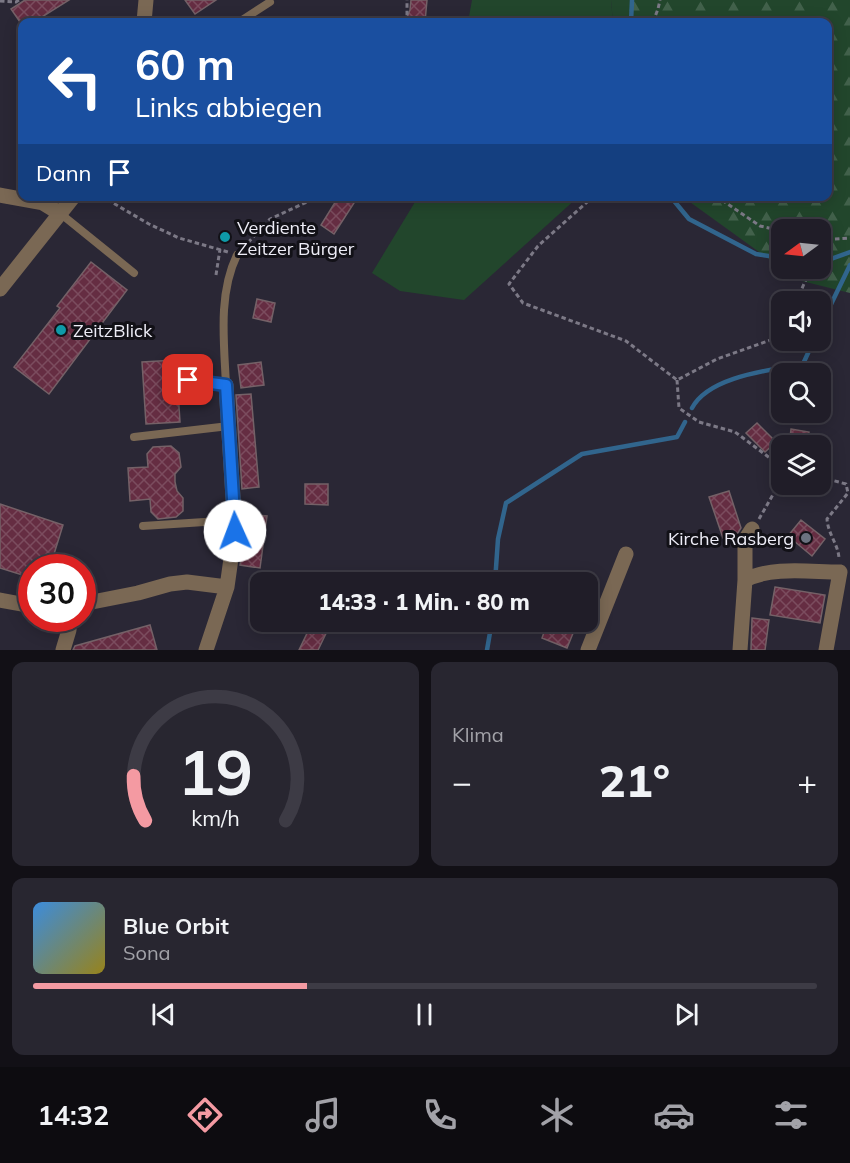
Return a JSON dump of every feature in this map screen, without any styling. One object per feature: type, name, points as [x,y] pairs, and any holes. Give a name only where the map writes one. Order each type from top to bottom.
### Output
[{"type":"street","points":[[144,18],[146,0]]},
{"type":"street","points":[[0,195],[18,198]]},
{"type":"street","points":[[32,201],[43,203],[61,214]]},
{"type":"street","points":[[0,289],[70,201]]},
{"type":"street","points":[[206,650],[227,587],[235,520],[226,385]]},
{"type":"street","points":[[740,650],[746,540],[752,529]]},
{"type":"street","points":[[588,650],[626,554]]},
{"type":"street","points":[[745,580],[754,575],[770,572],[845,568],[826,650]]},
{"type":"street","points":[[96,601],[187,582],[227,587]]},
{"type":"street","points":[[0,600],[18,603]]},
{"type":"street","points":[[63,650],[68,632]]},
{"type":"lane","points":[[253,18],[270,2]]},
{"type":"lane","points":[[61,214],[134,273]]},
{"type":"lane","points":[[188,380],[226,385],[226,289],[237,255]]},
{"type":"lane","points":[[134,437],[229,426]]},
{"type":"lane","points":[[143,526],[235,520]]},
{"type":"path","points":[[0,2],[19,0]]},
{"type":"path","points":[[406,18],[407,0]]},
{"type":"path","points":[[655,18],[660,0]]},
{"type":"path","points":[[109,201],[149,225],[179,238],[237,255],[270,219],[309,201]]},
{"type":"path","points":[[588,201],[538,246],[509,284],[523,303],[626,341],[677,380],[679,408],[699,423],[735,432],[771,459]]},
{"type":"path","points":[[723,201],[759,226],[771,229]]},
{"type":"path","points":[[831,239],[850,238]]},
{"type":"path","points":[[677,380],[717,359],[771,340]]},
{"type":"path","points":[[831,480],[846,484],[848,493],[827,519],[827,530],[845,568]]},
{"type":"path","points":[[752,529],[773,495]]},
{"type":"green space","points":[[472,0],[611,0],[613,18],[469,18]]},
{"type":"green space","points":[[611,0],[850,0],[850,293],[797,279],[831,279],[831,219],[771,219],[771,261],[689,201],[832,201],[832,18],[613,18]]},
{"type":"green space","points":[[574,201],[464,300],[400,291],[372,273],[415,202]]},
{"type":"building","points":[[25,0],[69,0],[40,18],[18,19],[11,9]]},
{"type":"building","points":[[185,0],[216,0],[195,14]]},
{"type":"building","points":[[411,0],[427,0],[425,18],[407,18]]},
{"type":"building","points":[[336,201],[354,203],[334,234],[321,225]]},
{"type":"building","name":"ZeitzBlick","points":[[91,262],[127,290],[49,394],[14,367],[60,308],[57,306]]},
{"type":"building","points":[[257,299],[275,303],[271,322],[253,318]]},
{"type":"building","points":[[176,360],[180,422],[146,424],[142,362]]},
{"type":"building","points":[[261,362],[264,385],[241,388],[238,365]]},
{"type":"building","points":[[251,394],[259,487],[242,489],[236,395]]},
{"type":"building","points":[[757,423],[771,437],[771,447],[765,452],[746,433]]},
{"type":"building","points":[[791,429],[809,432],[809,435],[790,435]]},
{"type":"building","points":[[171,446],[179,453],[181,467],[175,474],[175,482],[177,491],[183,498],[183,511],[176,517],[158,519],[151,512],[150,499],[130,501],[128,468],[148,467],[147,454],[153,447]]},
{"type":"building","points":[[305,484],[328,484],[328,505],[305,504]]},
{"type":"building","points":[[729,491],[741,528],[737,534],[723,538],[709,497]]},
{"type":"building","points":[[0,504],[63,525],[54,554],[18,554],[18,574],[0,568]]},
{"type":"building","points":[[244,514],[267,516],[260,568],[240,565],[245,531]]},
{"type":"building","name":"Kirche Rasberg","points":[[801,520],[825,539],[812,556],[788,536]]},
{"type":"building","points":[[775,587],[825,595],[820,623],[770,615]]},
{"type":"building","points":[[752,618],[769,620],[765,650],[751,650]]},
{"type":"building","points":[[150,625],[157,650],[73,650],[75,646]]},
{"type":"building","points":[[308,632],[327,632],[318,650],[299,650]]},
{"type":"building","points":[[544,632],[574,632],[567,648],[542,638]]},
{"type":"waterway","points":[[631,18],[632,0]]},
{"type":"waterway","points":[[674,201],[689,219],[756,254],[771,256]]},
{"type":"waterway","points":[[831,259],[850,252]]},
{"type":"waterway","points":[[831,304],[850,265]]},
{"type":"waterway","points":[[692,408],[700,397],[712,388],[742,376],[803,364],[809,351]]},
{"type":"waterway","points":[[496,572],[498,539],[506,503],[582,454],[677,437],[685,422]]},
{"type":"waterway","points":[[487,650],[490,632]]},
{"type":"place","name":"Verdiente Zeitzer Bürger","points":[[225,237]]},
{"type":"place","name":"ZeitzBlick","points":[[61,330]]},
{"type":"place","name":"Kirche Rasberg","points":[[806,538]]},
{"type":"route","points":[[188,380],[226,385],[234,485],[235,531]]}]
